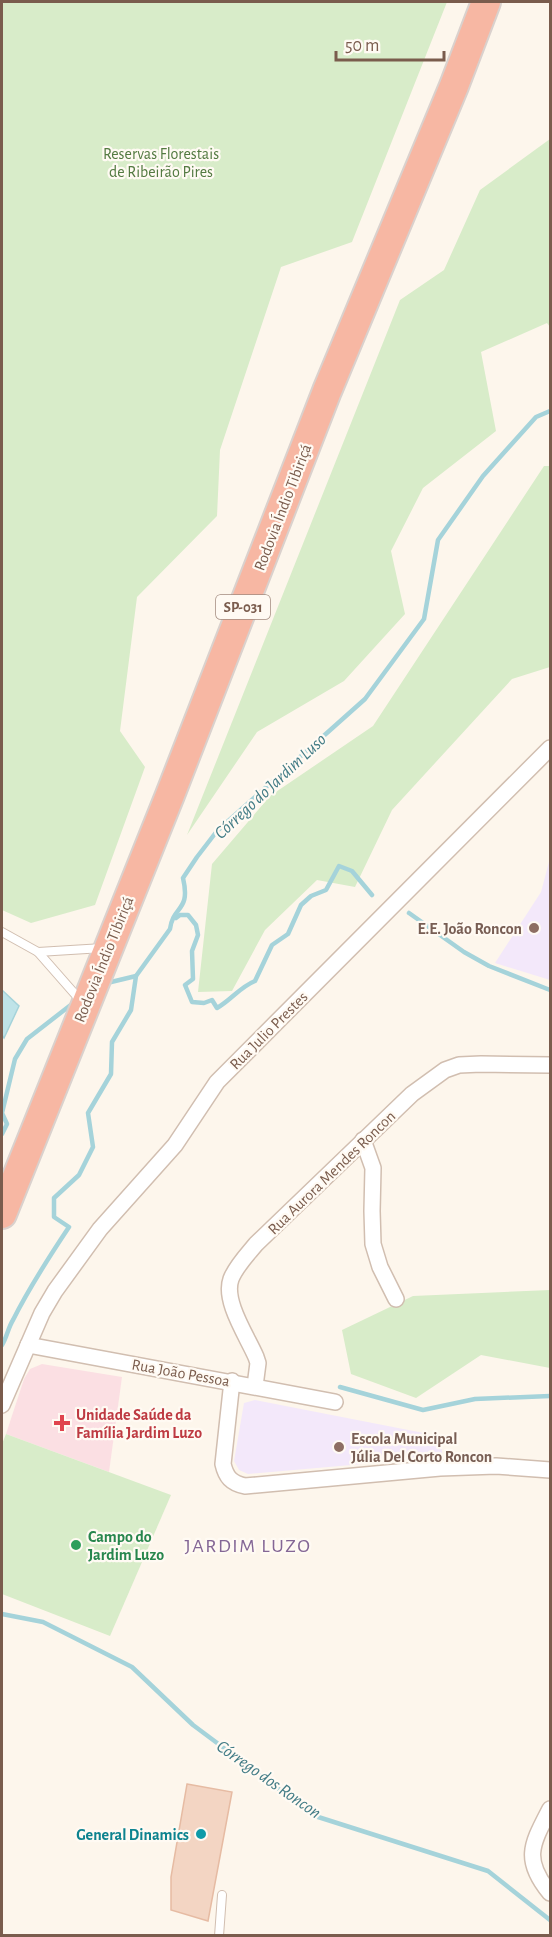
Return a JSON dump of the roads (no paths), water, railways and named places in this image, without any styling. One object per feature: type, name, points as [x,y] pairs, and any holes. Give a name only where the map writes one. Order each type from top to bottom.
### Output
[{"type":"highway","name":"Rodovia Índio Tibiriçá","points":[[2,1214],[327,391],[454,86],[486,2]]},
{"type":"street","name":"Rua Julio Prestes","points":[[2,1405],[55,1291],[100,1229],[175,1145],[217,1082],[548,754]]},
{"type":"street","name":"Rua Aurora Mendes Roncon","points":[[255,1386],[258,1363],[231,1304],[229,1292],[231,1279],[256,1244],[412,1094],[445,1070],[459,1065],[550,1065]]},
{"type":"street","points":[[363,1140],[373,1168],[373,1244],[380,1267],[396,1299]]},
{"type":"street","name":"Rua João Pessoa","points":[[28,1345],[232,1381],[335,1402]]},
{"type":"street","points":[[232,1381],[223,1464],[230,1480],[236,1484],[245,1486],[440,1468],[496,1466],[550,1470]]},
{"type":"street","points":[[550,1809],[534,1840],[532,1853],[534,1867],[541,1882],[550,1893]]},
{"type":"lane","points":[[2,932],[38,952],[84,1005]]},
{"type":"lane","points":[[38,952],[108,948]]},
{"type":"lane","points":[[219,1935],[222,1895]]},
{"type":"water","points":[[2,990],[19,1006],[4,1038],[2,1035]]},
{"type":"waterway","name":"Córrego do Jardim Luso","points":[[2,1345],[26,1296],[69,1227],[54,1217],[54,1198],[79,1175],[93,1147],[88,1113],[111,1074],[112,1042],[131,1010],[136,976],[170,929],[174,916],[183,903],[185,897],[183,878],[217,831],[365,699],[424,619],[438,540],[483,476],[536,417],[550,411]]},
{"type":"waterway","points":[[176,918],[180,915],[188,915],[196,925],[198,935],[192,951],[193,979],[185,985],[192,1002],[204,1003],[212,1000],[217,1008],[255,981],[272,945],[288,934],[301,905],[311,896],[326,890],[339,866],[352,871],[372,895]]},
{"type":"waterway","points":[[409,913],[464,952],[489,966],[550,990]]},
{"type":"waterway","points":[[107,983],[136,976]]},
{"type":"waterway","name":"Córrego do Jardim Luso","points":[[2,1134],[7,1124],[2,1113],[15,1059],[27,1039],[72,1004]]},
{"type":"waterway","points":[[340,1387],[423,1410],[475,1399],[550,1396]]},
{"type":"waterway","name":"Córrego dos Roncon","points":[[2,1614],[43,1622],[132,1667],[193,1725],[315,1816],[488,1871],[550,1920]]},
{"type":"place","name":"E.E. João Roncon","points":[[534,928]]},
{"type":"place","name":"Unidade Saúde da Família Jardim Luzo","points":[[62,1423]]},
{"type":"place","name":"Escola Municipal Júlia Del Corto Roncon","points":[[339,1447]]},
{"type":"place","name":"Campo do Jardim Luzo","points":[[76,1545]]},
{"type":"place","name":"General Dinamics","points":[[201,1834]]},
{"type":"district","name":"JARDIM LUZO","points":[[248,1545]]},
{"type":"park label","name":"Reservas Florestais de Ribeirão Pires","points":[[161,162]]}]
